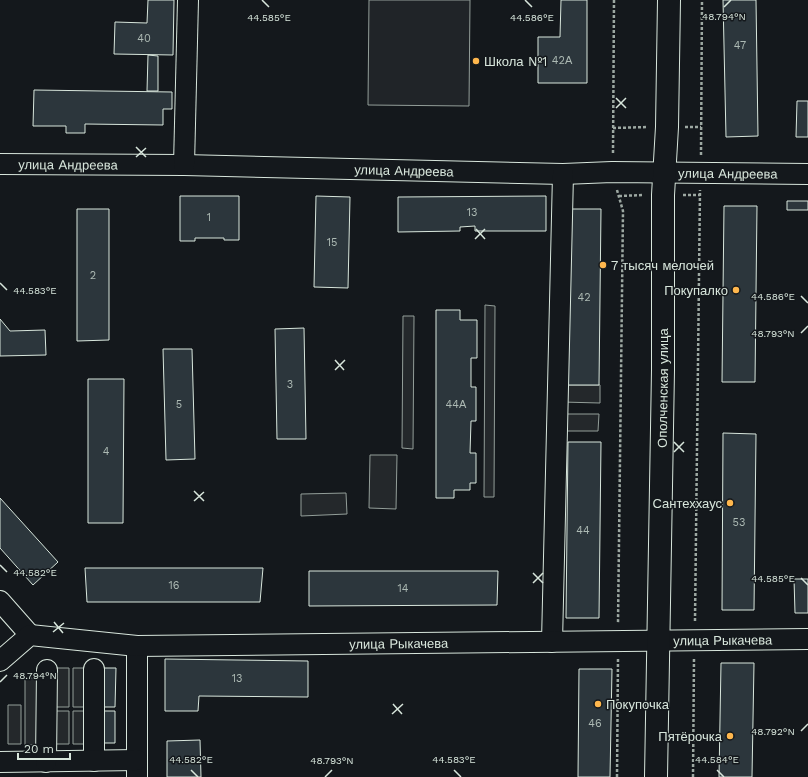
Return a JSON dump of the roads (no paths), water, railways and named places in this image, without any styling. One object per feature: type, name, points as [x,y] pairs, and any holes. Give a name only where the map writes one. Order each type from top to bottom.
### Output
[{"type":"highway","name":"Ополченская улица","points":[[656,777],[664,174],[667,127],[669,0]]},
{"type":"street","points":[[184,165],[188,0]]},
{"type":"street","name":"улица Андреева","points":[[0,164],[184,165],[563,174],[612,172],[664,174],[808,174]]},
{"type":"street","points":[[552,642],[563,174]]},
{"type":"street","points":[[0,601],[30,635],[0,661]]},
{"type":"street","name":"улица Рыкачева","points":[[30,635],[137,646],[657,640],[808,640]]},
{"type":"street","points":[[0,762],[94,761],[137,768],[137,646]]},
{"type":"street","points":[[94,669],[94,761]]},
{"type":"street","points":[[46,762],[47,670]]},
{"type":"place","name":"Школа №1","points":[[476,61]]},
{"type":"place","name":"7 тысяч мелочей","points":[[603,265]]},
{"type":"place","name":"Покупалко","points":[[736,290]]},
{"type":"place","name":"Сантеххаус","points":[[730,503]]},
{"type":"place","name":"Покупочка","points":[[598,704]]},
{"type":"place","name":"Пятёрочка","points":[[730,736]]}]
